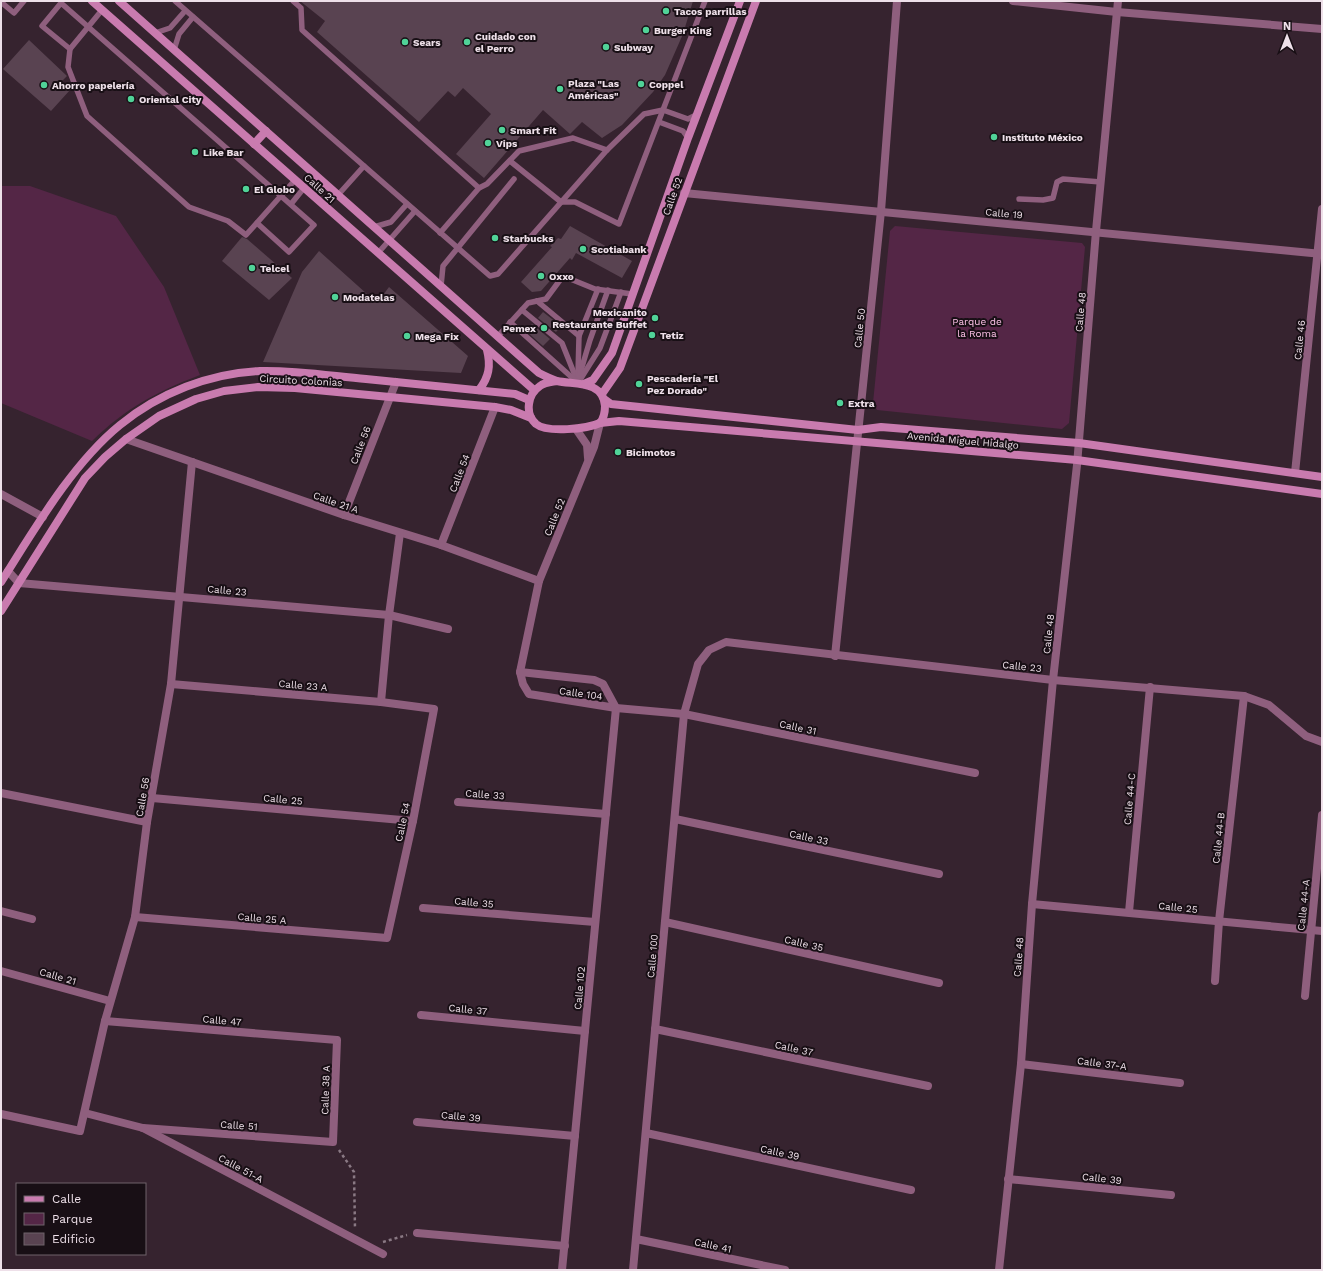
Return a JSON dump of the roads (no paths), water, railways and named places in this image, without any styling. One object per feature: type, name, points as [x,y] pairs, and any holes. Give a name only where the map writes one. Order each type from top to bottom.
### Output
[{"type":"street","name":"Calle 21","points":[[92,1],[534,390]]},
{"type":"street","name":"Calle 21","points":[[119,1],[539,373],[557,381]]},
{"type":"street","name":"Calle 52","points":[[581,383],[593,380],[612,353],[696,115],[740,1]]},
{"type":"street","name":"Calle 50","points":[[835,656],[881,211],[896,1]]},
{"type":"street","points":[[1013,1],[1117,12],[1322,29]]},
{"type":"street","name":"Calle 48","points":[[999,1270],[1021,1064],[1032,904],[1053,680],[1078,460],[1096,231],[1118,1]]},
{"type":"street","name":"Calle 52","points":[[603,396],[620,368],[684,193],[758,2]]},
{"type":"street","points":[[254,144],[266,131]]},
{"type":"street","name":"Calle 19","points":[[684,193],[1096,231],[1320,254]]},
{"type":"street","name":"Calle 46","points":[[1295,473],[1320,254],[1322,209]]},
{"type":"street","points":[[632,294],[645,300]]},
{"type":"street","points":[[479,390],[488,375],[490,360],[487,350]]},
{"type":"street","name":"Circuito Colonias","points":[[1,582],[43,517],[77,469],[120,425],[154,402],[192,384],[224,375],[260,371],[479,390],[515,394],[529,400]]},
{"type":"street","points":[[557,381],[581,383],[603,396],[605,414],[600,424],[576,429],[544,428],[536,424],[531,418],[529,400],[534,390],[546,382],[557,381]]},
{"type":"street","name":"Calle 56","points":[[344,515],[396,382]]},
{"type":"street","name":"Circuito Colonias","points":[[1,610],[85,478],[105,457],[126,439],[158,416],[196,399],[224,392],[258,387],[390,396],[496,407],[511,410],[531,418]]},
{"type":"street","name":"Avenida Miguel Hidalgo","points":[[603,396],[611,404],[858,430],[881,427],[1079,444],[1322,477]]},
{"type":"street","name":"Calle 54","points":[[441,545],[496,407]]},
{"type":"street","name":"Avenida Miguel Hidalgo","points":[[600,424],[613,421],[1078,460],[1322,494]]},
{"type":"street","name":"Calle 52","points":[[540,581],[598,437],[600,424]]},
{"type":"street","points":[[576,429],[587,445],[588,461]]},
{"type":"street","name":"Calle 21 A","points":[[126,439],[344,515],[441,545],[540,581]]},
{"type":"street","name":"Calle 56","points":[[1,1114],[80,1131],[104,1021],[135,917],[148,822],[171,684],[192,462]]},
{"type":"street","points":[[77,469],[85,478]]},
{"type":"street","points":[[1,494],[43,517]]},
{"type":"street","points":[[381,702],[389,614],[400,533]]},
{"type":"street","points":[[8,571],[19,583]]},
{"type":"street","points":[[520,672],[540,581]]},
{"type":"street","name":"Calle 23","points":[[19,583],[389,614],[448,629]]},
{"type":"street","name":"Calle 23","points":[[709,650],[726,642],[835,656],[1053,680],[1244,696],[1269,705],[1306,736],[1322,742]]},
{"type":"street","name":"Calle 100","points":[[633,1270],[684,714],[698,664],[709,650]]},
{"type":"street","name":"Calle 104","points":[[520,672],[594,680],[603,684],[616,708],[529,694],[523,684],[520,672]]},
{"type":"street","name":"Calle 23 A","points":[[171,684],[381,702],[434,709]]},
{"type":"street","name":"Calle 44-C","points":[[1129,912],[1150,687]]},
{"type":"street","name":"Calle 44-B","points":[[1215,981],[1219,921],[1244,696]]},
{"type":"street","name":"Calle 31","points":[[616,708],[684,714],[975,773]]},
{"type":"street","name":"Calle 102","points":[[562,1270],[616,708]]},
{"type":"street","name":"Calle 54","points":[[387,938],[413,821],[434,709]]},
{"type":"street","points":[[1,793],[148,822]]},
{"type":"street","name":"Calle 25","points":[[152,798],[413,821]]},
{"type":"street","name":"Calle 33","points":[[458,802],[606,814]]},
{"type":"street","name":"Calle 44-A","points":[[1305,996],[1322,815]]},
{"type":"street","name":"Calle 33","points":[[675,819],[939,874]]},
{"type":"street","name":"Calle 25","points":[[1032,904],[1322,931]]},
{"type":"street","name":"Calle 35","points":[[423,908],[595,922]]},
{"type":"street","points":[[1,911],[32,919]]},
{"type":"street","name":"Calle 25 A","points":[[135,917],[387,938]]},
{"type":"street","name":"Calle 35","points":[[665,922],[938,983]]},
{"type":"street","name":"Calle 21","points":[[1,970],[110,1001]]},
{"type":"street","name":"Calle 37","points":[[421,1015],[585,1031]]},
{"type":"street","name":"Calle 47","points":[[104,1021],[337,1040]]},
{"type":"street","name":"Calle 37","points":[[655,1029],[928,1086]]},
{"type":"street","name":"Calle 38 A","points":[[333,1142],[337,1040]]},
{"type":"street","name":"Calle 37-A","points":[[1021,1064],[1180,1082]]},
{"type":"street","name":"Calle 51-A","points":[[85,1112],[143,1128],[383,1254]]},
{"type":"street","name":"Calle 39","points":[[417,1122],[575,1136]]},
{"type":"street","name":"Calle 51","points":[[143,1128],[333,1142]]},
{"type":"street","name":"Calle 39","points":[[646,1133],[911,1190]]},
{"type":"street","name":"Calle 39","points":[[1008,1179],[1171,1195]]},
{"type":"street","points":[[417,1233],[565,1246]]},
{"type":"street","name":"Calle 41","points":[[636,1239],[785,1270]]},
{"type":"lane","points":[[1,2],[14,13],[24,1]]},
{"type":"lane","points":[[175,1],[490,276],[498,274],[607,150],[644,114],[663,110],[688,119],[696,115]]},
{"type":"lane","points":[[294,1],[301,8],[302,30],[479,188]]},
{"type":"lane","points":[[510,161],[561,202],[574,202],[619,224],[704,1]]},
{"type":"lane","points":[[70,49],[42,26],[61,3],[314,225],[289,252],[257,223]]},
{"type":"lane","points":[[102,10],[70,49],[68,67],[87,116],[189,207],[228,221],[246,235],[295,180]]},
{"type":"lane","points":[[155,33],[170,28],[186,10]]},
{"type":"lane","points":[[174,50],[179,34],[193,17]]},
{"type":"lane","points":[[659,122],[683,131],[688,138]]},
{"type":"lane","points":[[440,233],[479,188],[487,184],[519,151],[573,138],[607,150]]},
{"type":"lane","points":[[338,195],[364,166]]},
{"type":"lane","points":[[441,286],[443,266],[514,179]]},
{"type":"lane","points":[[1020,199],[1043,200],[1053,198],[1057,182],[1063,179],[1101,182]]},
{"type":"lane","points":[[291,204],[304,188]]},
{"type":"lane","points":[[374,227],[390,222],[407,204]]},
{"type":"lane","points":[[378,253],[415,211]]},
{"type":"lane","points":[[498,336],[528,303],[546,299],[563,276],[598,289],[632,294]]},
{"type":"lane","points":[[581,383],[579,336],[598,289]]},
{"type":"lane","points":[[581,383],[590,340],[608,290]]},
{"type":"lane","points":[[581,383],[600,348],[621,292]]},
{"type":"lane","points":[[536,301],[579,336]]},
{"type":"lane","points":[[522,310],[562,343],[581,383]]},
{"type":"lane","points":[[510,322],[581,383]]},
{"type":"place","name":"Tacos parrillas","points":[[666,11]]},
{"type":"place","name":"Burger King","points":[[646,30]]},
{"type":"place","name":"Sears","points":[[405,42]]},
{"type":"place","name":"Cuidado con el Perro","points":[[467,42]]},
{"type":"place","name":"Subway","points":[[606,47]]},
{"type":"place","name":"Coppel","points":[[641,84]]},
{"type":"place","name":"Ahorro papelería","points":[[44,85]]},
{"type":"place","name":"Plaza \"Las Américas\"","points":[[560,89]]},
{"type":"place","name":"Oriental City","points":[[131,99]]},
{"type":"place","name":"Smart Fit","points":[[502,130]]},
{"type":"place","name":"Instituto México","points":[[994,137]]},
{"type":"place","name":"Vips","points":[[488,143]]},
{"type":"place","name":"Like Bar","points":[[195,152]]},
{"type":"place","name":"El Globo","points":[[246,189]]},
{"type":"place","name":"Starbucks","points":[[495,238]]},
{"type":"place","name":"Scotiabank","points":[[583,249]]},
{"type":"place","name":"Telcel","points":[[252,268]]},
{"type":"place","name":"Oxxo","points":[[541,276]]},
{"type":"place","name":"Modatelas","points":[[335,297]]},
{"type":"place","name":"Mexicanito Restaurante Buffet","points":[[655,318]]},
{"type":"place","name":"Pemex","points":[[544,328]]},
{"type":"place","name":"Tetiz","points":[[652,335]]},
{"type":"place","name":"Mega Fix","points":[[407,336]]},
{"type":"place","name":"Pescadería \"El Pez Dorado\"","points":[[639,384]]},
{"type":"place","name":"Extra","points":[[840,403]]},
{"type":"place","name":"Bicimotos","points":[[618,452]]},
{"type":"park label","name":"Parque de la Roma","points":[[977,326]]}]
